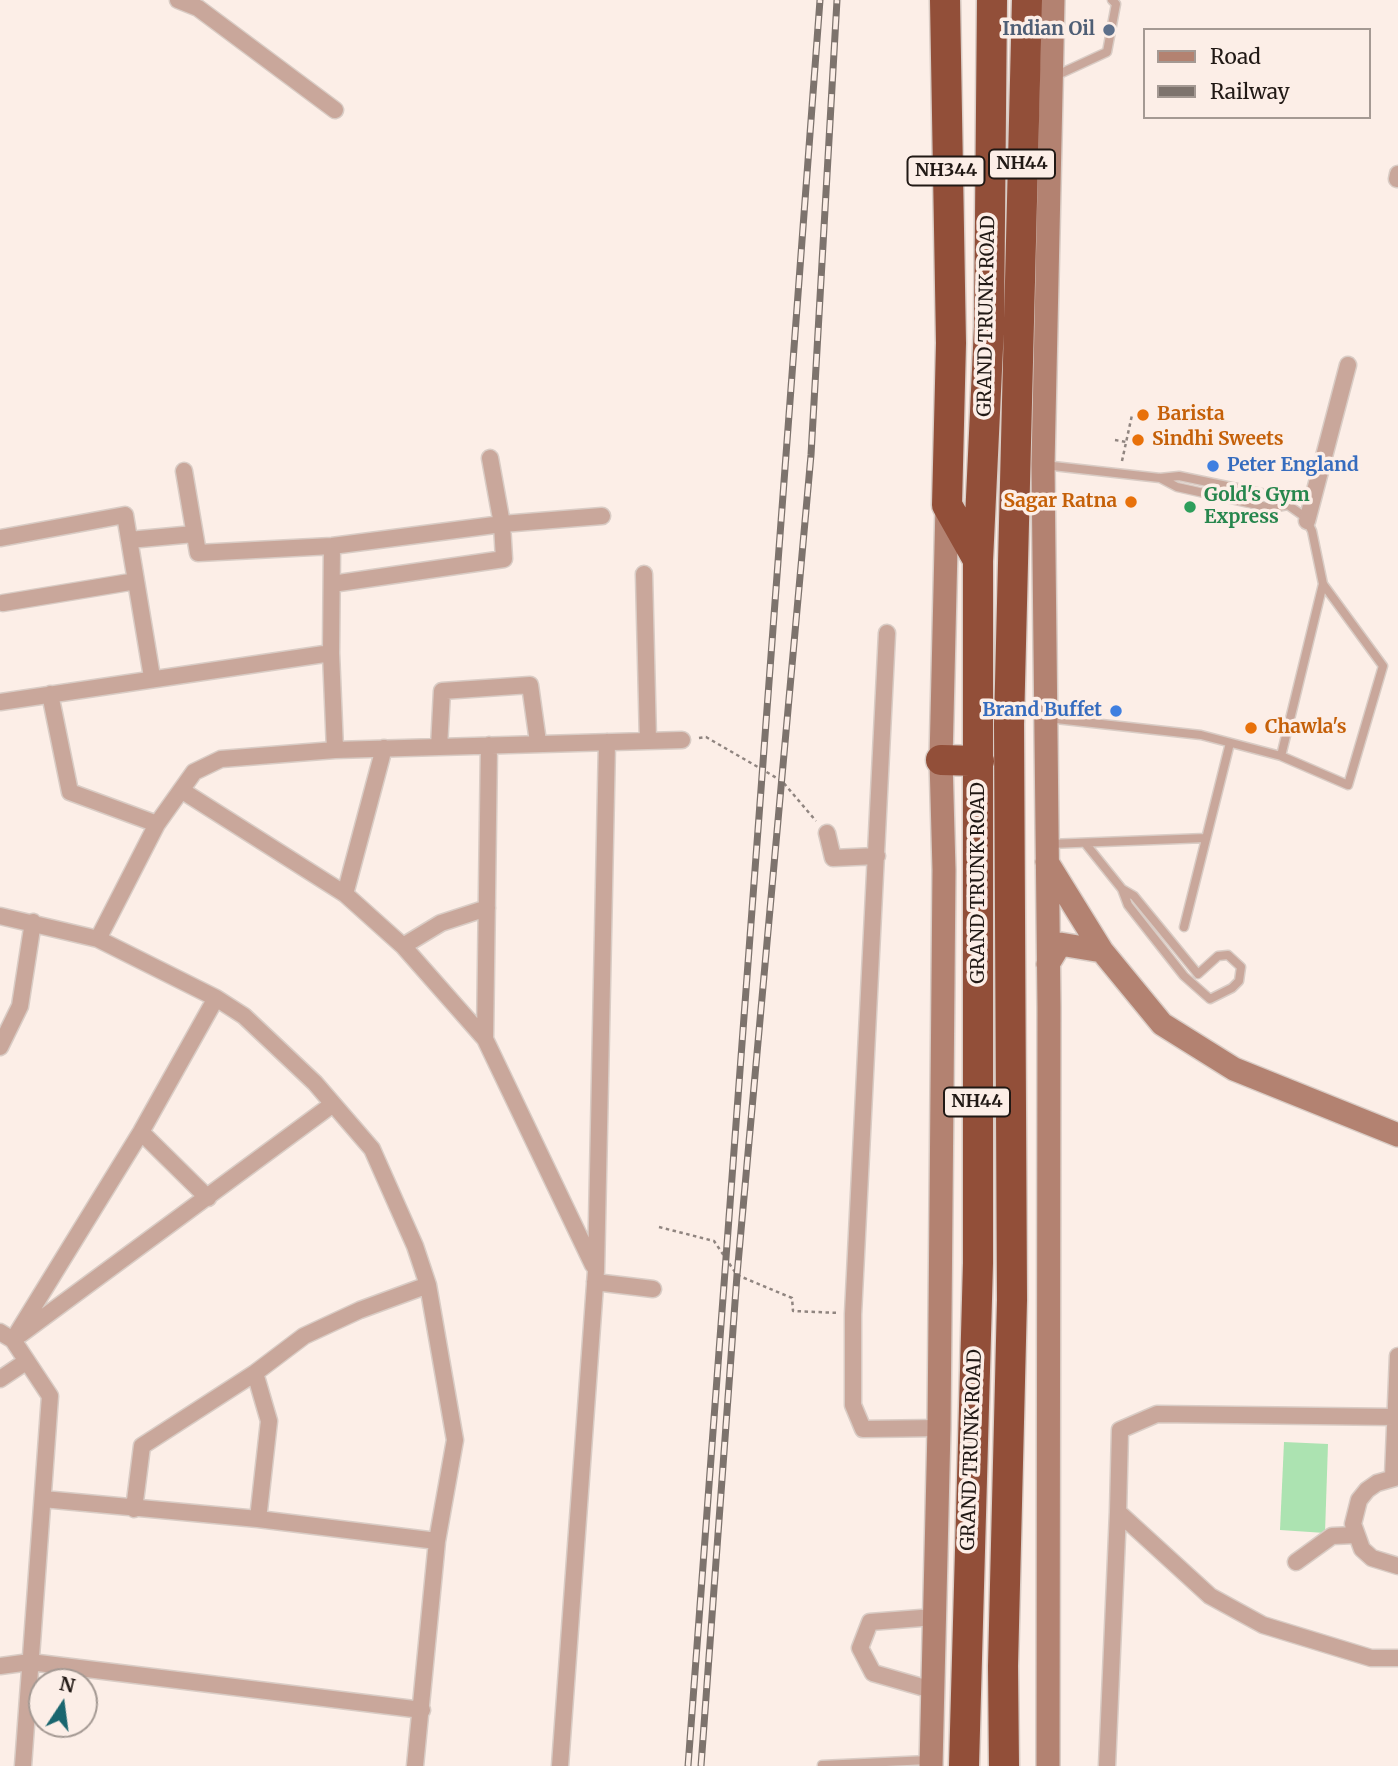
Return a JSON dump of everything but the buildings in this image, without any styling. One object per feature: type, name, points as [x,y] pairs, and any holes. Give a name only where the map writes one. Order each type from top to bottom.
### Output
[{"type":"highway","name":"NH344","points":[[945,0],[951,343],[947,505],[978,561]]},
{"type":"highway","name":"GRAND TRUNK ROAD","points":[[964,1766],[978,1263],[978,561],[989,327],[992,0]]},
{"type":"highway","name":"GRAND TRUNK ROAD","points":[[1004,1766],[1003,1666],[1012,1300],[1009,724],[1033,453],[1027,0]]},
{"type":"highway","points":[[941,760],[979,761]]},
{"type":"street","points":[[178,0],[201,4],[335,110]]},
{"type":"street","points":[[1033,327],[1052,77],[1053,0]]},
{"type":"street","points":[[1307,521],[1348,365]]},
{"type":"street","points":[[1033,453],[1047,853],[1048,1766]]},
{"type":"street","points":[[332,584],[504,559],[502,524],[490,458]]},
{"type":"street","points":[[184,471],[198,553],[332,546],[502,524],[602,516]]},
{"type":"street","points":[[931,1763],[939,1428],[944,870],[941,760],[947,505]]},
{"type":"street","points":[[1,538],[125,515],[152,677]]},
{"type":"street","points":[[129,540],[194,534]]},
{"type":"street","points":[[332,546],[331,653],[335,750]]},
{"type":"street","points":[[644,574],[648,741]]},
{"type":"street","points":[[3,603],[136,581]]},
{"type":"street","points":[[887,633],[853,1314],[853,1405],[863,1429],[939,1428]]},
{"type":"street","points":[[0,702],[152,677],[331,653]]},
{"type":"street","points":[[439,747],[442,691],[530,685],[538,742]]},
{"type":"street","points":[[50,694],[70,792],[157,824]]},
{"type":"street","points":[[98,939],[157,824],[194,772],[221,759],[335,750],[538,742],[682,740]]},
{"type":"street","points":[[560,1766],[596,1276],[607,742]]},
{"type":"street","points":[[485,1040],[489,745]]},
{"type":"street","points":[[345,894],[384,748]]},
{"type":"street","points":[[181,790],[345,894],[403,946],[485,1040],[596,1276]]},
{"type":"street","points":[[827,833],[833,858],[877,856]]},
{"type":"street","points":[[1047,853],[1102,951],[1162,1024],[1234,1069],[1398,1135]]},
{"type":"street","points":[[403,946],[441,923],[487,908]]},
{"type":"street","points":[[0,916],[98,939],[216,998],[244,1016],[333,1104],[372,1149],[415,1246],[428,1285],[455,1440],[437,1541],[415,1766]]},
{"type":"street","points":[[0,1047],[20,1006],[33,922]]},
{"type":"street","points":[[1048,964],[1060,944],[1102,951]]},
{"type":"street","points":[[7,1336],[141,1132],[216,998]]},
{"type":"street","points":[[7,1336],[208,1198],[333,1104]]},
{"type":"street","points":[[141,1132],[208,1198]]},
{"type":"street","points":[[596,1276],[653,1289]]},
{"type":"street","points":[[134,1509],[142,1446],[255,1373],[304,1336],[360,1310],[428,1285]]},
{"type":"street","points":[[7,1336],[50,1396],[23,1766]]},
{"type":"street","points":[[1398,1356],[1396,1477],[1377,1483],[1359,1500],[1354,1512],[1355,1535],[1362,1549],[1372,1558],[1398,1566]]},
{"type":"street","points":[[0,1379],[27,1361]]},
{"type":"street","points":[[255,1373],[269,1421],[258,1519]]},
{"type":"street","points":[[1108,1766],[1120,1430],[1157,1414],[1396,1417]]},
{"type":"street","points":[[43,1499],[258,1519],[437,1541]]},
{"type":"street","points":[[1118,1512],[1209,1596],[1263,1625],[1371,1658],[1398,1658]]},
{"type":"street","points":[[1296,1562],[1332,1536],[1355,1535]]},
{"type":"street","points":[[932,1690],[873,1673],[860,1648],[870,1622],[934,1617]]},
{"type":"street","points":[[0,1666],[30,1662],[422,1710]]},
{"type":"lane","points":[[1052,77],[1107,52],[1116,4],[1112,0]]},
{"type":"lane","points":[[1033,453],[1160,478],[1179,475],[1275,496],[1307,521],[1317,545],[1323,584],[1281,756]]},
{"type":"lane","points":[[1044,717],[1201,735],[1281,756],[1348,785],[1383,666],[1323,584]]},
{"type":"lane","points":[[1184,927],[1230,743]]},
{"type":"lane","points":[[1047,853],[1084,843],[1206,838]]},
{"type":"lane","points":[[1084,843],[1122,889],[1128,905],[1184,976],[1210,999],[1233,988],[1239,981],[1241,967],[1228,955],[1218,956],[1198,974],[1134,896],[1122,889]]},
{"type":"lane","points":[[822,1765],[931,1763]]},
{"type":"path","points":[[1120,471],[1132,415]]},
{"type":"path","points":[[1115,440],[1126,442]]},
{"type":"path","points":[[682,740],[706,737],[782,781],[827,833]]},
{"type":"path","points":[[659,1227],[714,1241],[737,1275],[792,1298],[793,1311],[853,1314]]},
{"type":"green space","points":[[1284,1442],[1328,1444],[1325,1533],[1280,1530]]},
{"type":"railway","points":[[688,1766],[820,0]]},
{"type":"railway","points":[[701,1766],[737,1275],[811,455],[837,0]]},
{"type":"place","name":"Indian Oil","points":[[1109,30]]},
{"type":"place","name":"Barista","points":[[1143,415]]},
{"type":"place","name":"Sindhi Sweets","points":[[1138,440]]},
{"type":"place","name":"Peter England","points":[[1213,466]]},
{"type":"place","name":"Sagar Ratna","points":[[1131,502]]},
{"type":"place","name":"Gold's Gym Express","points":[[1190,507]]},
{"type":"place","name":"Brand Buffet","points":[[1116,711]]},
{"type":"place","name":"Chawla's","points":[[1251,728]]}]
